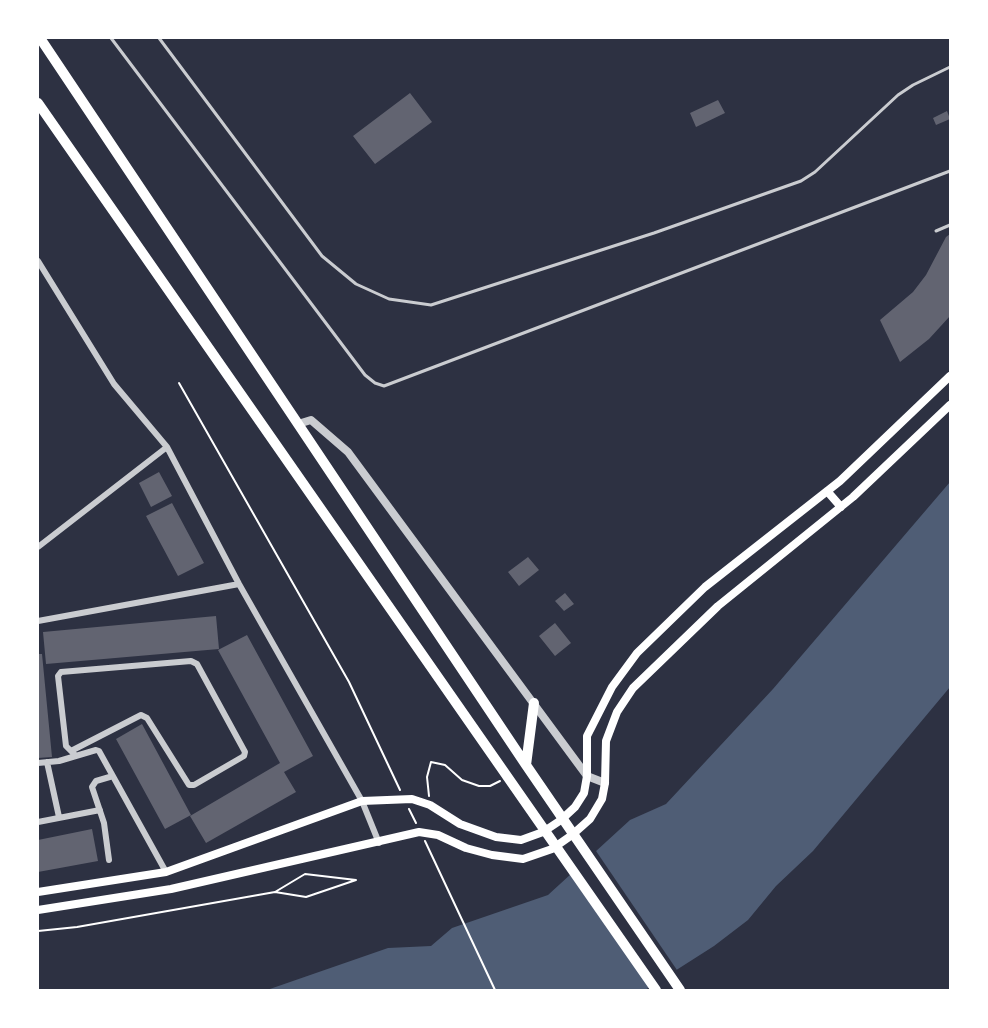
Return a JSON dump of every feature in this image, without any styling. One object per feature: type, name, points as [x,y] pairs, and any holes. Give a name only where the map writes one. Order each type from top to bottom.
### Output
[{"type":"highway","points":[[40,38],[528,769],[680,990]]},
{"type":"highway","points":[[38,102],[656,990]]},
{"type":"highway","points":[[528,769],[534,703]]},
{"type":"main road","points":[[38,892],[166,872],[362,801],[412,799],[430,805],[472,830],[496,837],[521,840],[543,832],[575,807],[584,792],[587,776],[588,736],[612,687],[637,653],[705,587],[827,491],[951,376]]},
{"type":"main road","points":[[38,910],[171,889],[419,832],[438,835],[466,848],[492,855],[523,859],[552,849],[590,819],[602,799],[605,783],[606,741],[617,712],[633,688],[718,606],[841,507],[951,405]]},
{"type":"main road","points":[[827,491],[841,507]]},
{"type":"main road","points":[[603,705],[617,712]]},
{"type":"street","points":[[38,261],[114,384],[167,447],[239,584],[362,801],[379,843]]},
{"type":"street","points":[[298,424],[311,420],[348,452],[587,776],[605,783]]},
{"type":"street","points":[[38,547],[167,447]]},
{"type":"street","points":[[38,621],[239,584]]},
{"type":"street","points":[[38,763],[59,761],[74,754],[141,715],[147,718],[189,785],[194,785],[244,756],[245,752],[197,664],[191,661],[61,672],[58,676],[66,746],[74,754]]},
{"type":"street","points":[[74,754],[99,751],[166,872]]},
{"type":"street","points":[[47,762],[59,817]]},
{"type":"street","points":[[109,860],[104,823],[92,787],[96,781],[113,776]]},
{"type":"street","points":[[38,822],[100,810]]},
{"type":"lane","points":[[111,38],[365,375],[375,383],[384,386],[951,171]]},
{"type":"lane","points":[[159,38],[322,256],[356,284],[389,299],[431,305],[654,233],[801,181],[815,172],[898,95],[913,85],[951,68]]},
{"type":"lane","points":[[936,231],[951,225]]},
{"type":"path","points":[[179,383],[349,682],[401,792]]},
{"type":"path","points":[[430,805],[428,777],[431,762],[445,765],[462,780],[479,786],[511,781]]},
{"type":"path","points":[[406,803],[416,824]]},
{"type":"path","points":[[421,834],[495,990]]},
{"type":"path","points":[[38,931],[77,927],[275,892],[306,897],[356,880],[305,874],[275,892]]},
{"type":"water","points":[[950,482],[950,687],[813,851],[776,886],[748,920],[714,946],[645,990],[267,990],[388,948],[431,946],[452,928],[548,895],[630,820],[666,804],[773,689]]},
{"type":"pier","points":[[594,848],[679,973],[651,990],[568,872]]},
{"type":"building","points":[[410,93],[432,122],[375,164],[353,136]]},
{"type":"building","points":[[718,100],[725,113],[696,127],[690,113]]},
{"type":"building","points":[[947,111],[950,119],[936,125],[933,118]]},
{"type":"building","points":[[950,234],[950,316],[929,339],[900,362],[880,320],[913,292],[926,275],[946,237]]},
{"type":"building","points":[[159,472],[172,496],[151,507],[139,483]]},
{"type":"building","points":[[172,503],[204,563],[178,576],[146,516]]},
{"type":"building","points":[[528,557],[539,570],[519,586],[508,572]]},
{"type":"building","points":[[565,593],[574,604],[564,611],[555,601]]},
{"type":"building","points":[[216,616],[219,649],[46,664],[43,632]]},
{"type":"building","points":[[555,623],[571,643],[555,656],[539,636]]},
{"type":"building","points":[[247,635],[313,756],[284,772],[296,792],[206,843],[190,816],[280,763],[218,650]]},
{"type":"building","points":[[38,654],[42,654],[52,757],[38,758]]},
{"type":"building","points":[[142,724],[191,815],[165,829],[116,739]]},
{"type":"building","points":[[92,829],[98,861],[38,872],[38,840]]}]
